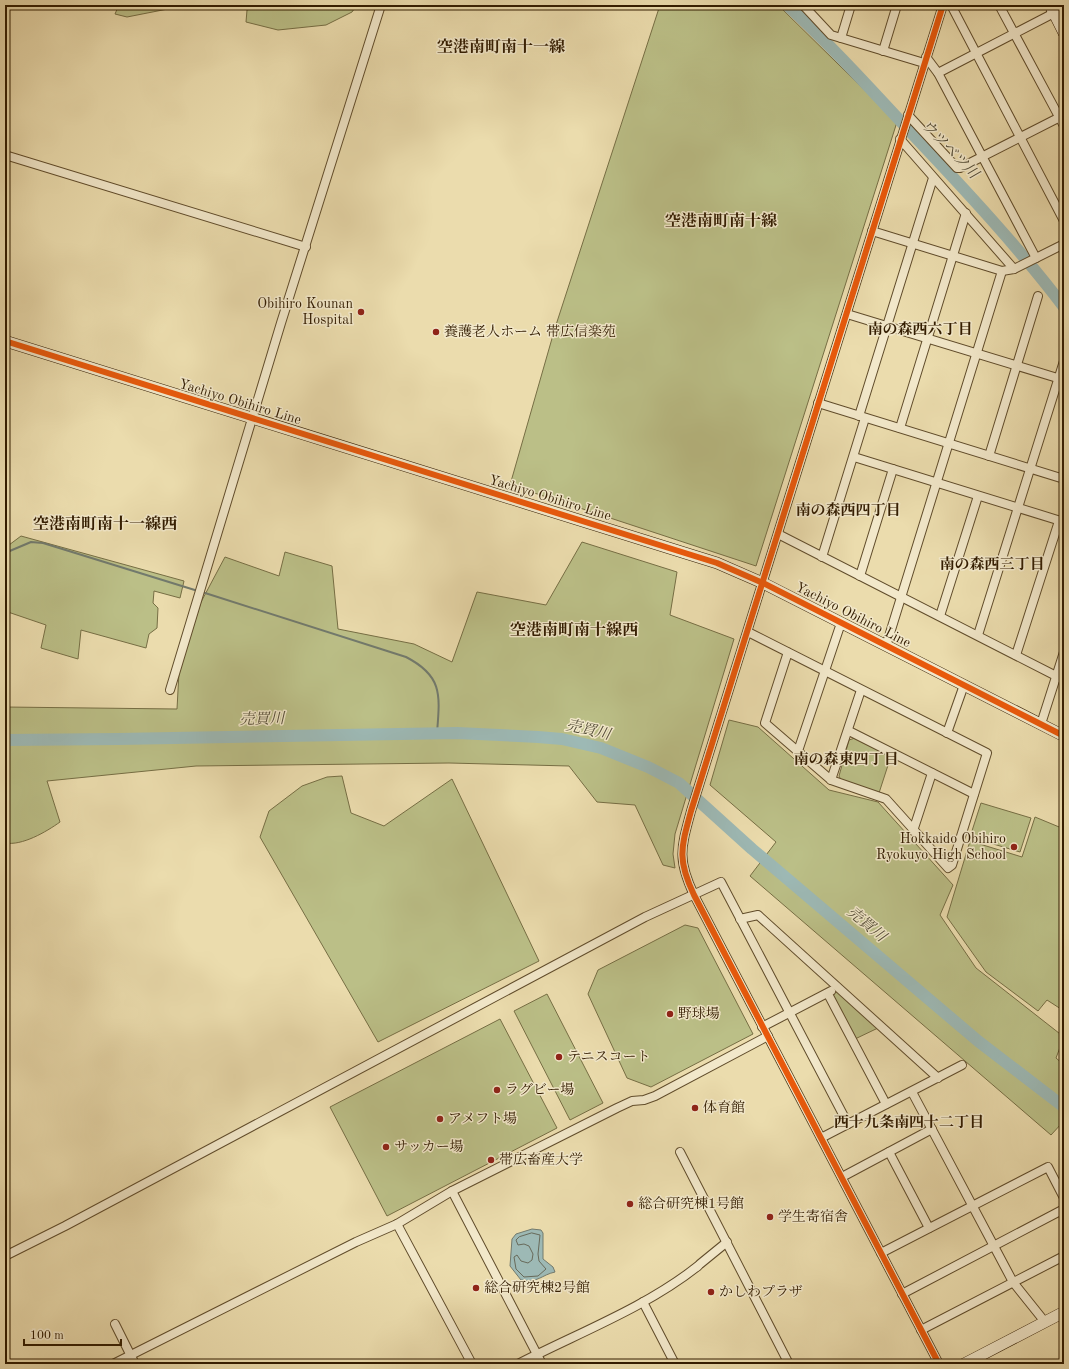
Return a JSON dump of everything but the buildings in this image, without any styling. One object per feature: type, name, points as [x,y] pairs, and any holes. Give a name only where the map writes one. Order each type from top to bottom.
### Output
[{"type":"main road","points":[[1052,9],[1064,33]]},
{"type":"main road","name":"Yachiyo Obihiro Line","points":[[5,341],[702,558],[763,583],[1064,736]]},
{"type":"main road","points":[[964,1364],[1064,1312]]},
{"type":"street","points":[[170,690],[252,418],[381,5]]},
{"type":"street","points":[[841,38],[851,5]]},
{"type":"street","points":[[883,51],[897,5]]},
{"type":"street","points":[[939,1364],[684,875],[682,843],[943,5]]},
{"type":"street","points":[[951,5],[1064,221]]},
{"type":"street","points":[[999,5],[1014,34],[1062,116],[1064,126]]},
{"type":"street","points":[[804,6],[830,35],[883,51],[925,60],[938,73],[1034,259]]},
{"type":"street","points":[[938,73],[1014,34],[1052,9]]},
{"type":"street","points":[[907,117],[956,168],[960,168],[1062,116]]},
{"type":"street","points":[[901,136],[933,178],[1017,268]]},
{"type":"street","points":[[5,155],[306,247]]},
{"type":"street","points":[[822,557],[854,457],[862,417],[886,326],[933,178]]},
{"type":"street","points":[[900,428],[929,339],[966,213]]},
{"type":"street","points":[[872,231],[1002,271],[1017,268],[1064,244]]},
{"type":"street","points":[[886,646],[1002,271]]},
{"type":"street","points":[[988,456],[1038,296]]},
{"type":"street","points":[[847,314],[1062,380]]},
{"type":"street","points":[[978,635],[1018,507],[1062,380],[1064,361]]},
{"type":"street","points":[[818,403],[1064,479]]},
{"type":"street","points":[[854,457],[1061,521],[1016,655]]},
{"type":"street","points":[[860,576],[893,469]]},
{"type":"street","points":[[940,616],[978,496]]},
{"type":"street","points":[[778,534],[1064,680]]},
{"type":"street","points":[[798,751],[841,623]]},
{"type":"street","points":[[748,632],[788,652],[861,690],[987,753],[952,865],[948,868],[913,831],[886,799],[831,780],[765,723],[788,652]]},
{"type":"street","points":[[1041,724],[1064,652]]},
{"type":"street","points":[[947,733],[964,685]]},
{"type":"street","points":[[831,780],[849,731],[861,690]]},
{"type":"street","points":[[849,731],[974,794]]},
{"type":"street","points":[[913,831],[932,773]]},
{"type":"street","points":[[5,1256],[72,1222],[638,921],[721,882],[848,1124]]},
{"type":"street","points":[[740,919],[758,915],[938,1078]]},
{"type":"street","points":[[762,1026],[828,994],[837,986]]},
{"type":"street","points":[[828,994],[886,1104]]},
{"type":"street","points":[[113,1364],[356,1242],[397,1224],[452,1191],[632,1101],[644,1100],[655,1096],[768,1036]]},
{"type":"street","points":[[821,1138],[962,1065]]},
{"type":"street","points":[[912,1092],[1013,1282],[1045,1322]]},
{"type":"street","points":[[842,1176],[932,1129]]},
{"type":"street","points":[[680,1152],[789,1364]]},
{"type":"street","points":[[889,1152],[929,1228]]},
{"type":"street","points":[[881,1253],[1048,1167],[1064,1198]]},
{"type":"street","points":[[452,1191],[542,1364]]},
{"type":"street","points":[[902,1294],[1064,1208]]},
{"type":"street","points":[[397,1224],[472,1364]]},
{"type":"street","points":[[518,1364],[643,1302],[681,1279],[727,1242]]},
{"type":"street","points":[[921,1330],[1064,1256]]},
{"type":"street","points":[[643,1302],[675,1364]]},
{"type":"street","points":[[115,1324],[135,1364]]},
{"type":"green space","points":[[137,5],[188,5],[127,17],[115,14],[118,7]]},
{"type":"green space","points":[[263,5],[357,5],[352,12],[326,25],[278,30],[246,22],[247,10]]},
{"type":"green space","points":[[660,5],[778,5],[897,122],[756,566],[510,485],[555,328]]},
{"type":"green space","points":[[21,536],[184,581],[180,598],[154,591],[153,603],[158,608],[157,628],[149,634],[146,648],[81,630],[78,659],[41,648],[46,625],[5,611],[5,548]]},
{"type":"green space","points":[[582,542],[677,572],[670,615],[734,639],[675,834],[673,854],[675,868],[663,865],[635,805],[597,802],[569,766],[449,763],[196,766],[47,781],[60,822],[34,837],[19,842],[5,843],[5,707],[177,709],[179,672],[201,602],[225,557],[279,576],[285,552],[332,566],[338,629],[414,644],[452,662],[477,592],[546,605]]},
{"type":"green space","points":[[729,720],[758,727],[829,790],[878,802],[953,885],[940,915],[976,968],[1064,1037],[1056,1058],[1064,1065],[1064,1124],[1062,1123],[1051,1135],[750,876],[776,842],[710,785]]},
{"type":"green space","points":[[855,738],[891,756],[879,793],[841,780],[839,776],[849,740]]},
{"type":"green space","points":[[342,776],[351,813],[384,826],[452,779],[539,961],[378,1042],[260,837],[269,811],[302,786],[327,777]]},
{"type":"green space","points":[[981,803],[1031,818],[1020,852],[970,837]]},
{"type":"green space","name":"Hokkaido Obihiro Ryokuyo High School","points":[[1035,817],[1064,829],[1064,1011],[1047,1000],[1038,1011],[986,972],[947,917],[970,841],[1022,857]]},
{"type":"green space","name":"野球場","points":[[685,925],[698,928],[753,1034],[651,1087],[627,1078],[588,994],[598,970]]},
{"type":"green space","points":[[836,992],[840,992],[878,1028],[855,1039],[833,996]]},
{"type":"green space","name":"テニスコート","points":[[547,994],[603,1103],[570,1120],[514,1011]]},
{"type":"green space","points":[[500,1019],[557,1128],[387,1216],[330,1107]]},
{"type":"water","points":[[532,1229],[541,1230],[543,1233],[543,1259],[553,1267],[555,1272],[536,1280],[527,1281],[521,1280],[510,1266],[512,1239],[516,1234]]},
{"type":"waterway","name":"ウツベツ川","points":[[787,5],[870,88],[956,181],[1011,242],[1064,307]]},
{"type":"waterway","points":[[5,553],[31,542],[43,543],[198,591]]},
{"type":"waterway","points":[[202,592],[406,657],[418,664],[433,679],[436,688],[439,708],[437,733]]},
{"type":"waterway","name":"売買川","points":[[5,740],[457,733],[562,739],[601,748],[648,767],[679,783],[752,849],[978,1041],[1064,1107]]},
{"type":"cycle path","points":[[939,1364],[694,895],[685,872],[682,853],[691,811],[943,5]]},
{"type":"cycle path","points":[[5,341],[717,563],[763,583],[1064,736]]},
{"type":"place","name":"Obihiro Kounan Hospital","points":[[361,312]]},
{"type":"place","name":"養護老人ホーム 帯広信楽苑","points":[[436,332]]},
{"type":"place","name":"Hokkaido Obihiro Ryokuyo High School","points":[[1014,847]]},
{"type":"place","name":"野球場","points":[[670,1014]]},
{"type":"place","name":"テニスコート","points":[[559,1057]]},
{"type":"place","name":"ラグビー場","points":[[497,1090]]},
{"type":"place","name":"体育館","points":[[695,1108]]},
{"type":"place","name":"アメフト場","points":[[440,1119]]},
{"type":"place","name":"サッカー場","points":[[386,1147]]},
{"type":"place","name":"帯広畜産大学","points":[[491,1160]]},
{"type":"place","name":"総合研究棟1号館","points":[[630,1204]]},
{"type":"place","name":"学生寄宿舎","points":[[770,1217]]},
{"type":"place","name":"総合研究棟2号館","points":[[476,1288]]},
{"type":"place","name":"かしわプラザ","points":[[711,1292]]},
{"type":"district","name":"空港南町南十一線","points":[[501,48]]},
{"type":"district","name":"空港南町南十線","points":[[721,222]]},
{"type":"district","name":"南の森西六丁目","points":[[920,330]]},
{"type":"district","name":"南の森西四丁目","points":[[848,511]]},
{"type":"district","name":"空港南町南十一線西","points":[[105,525]]},
{"type":"district","name":"南の森西三丁目","points":[[992,565]]},
{"type":"district","name":"空港南町南十線西","points":[[574,631]]},
{"type":"district","name":"南の森東四丁目","points":[[846,760]]},
{"type":"district","name":"西十九条南四十二丁目","points":[[909,1123]]}]
